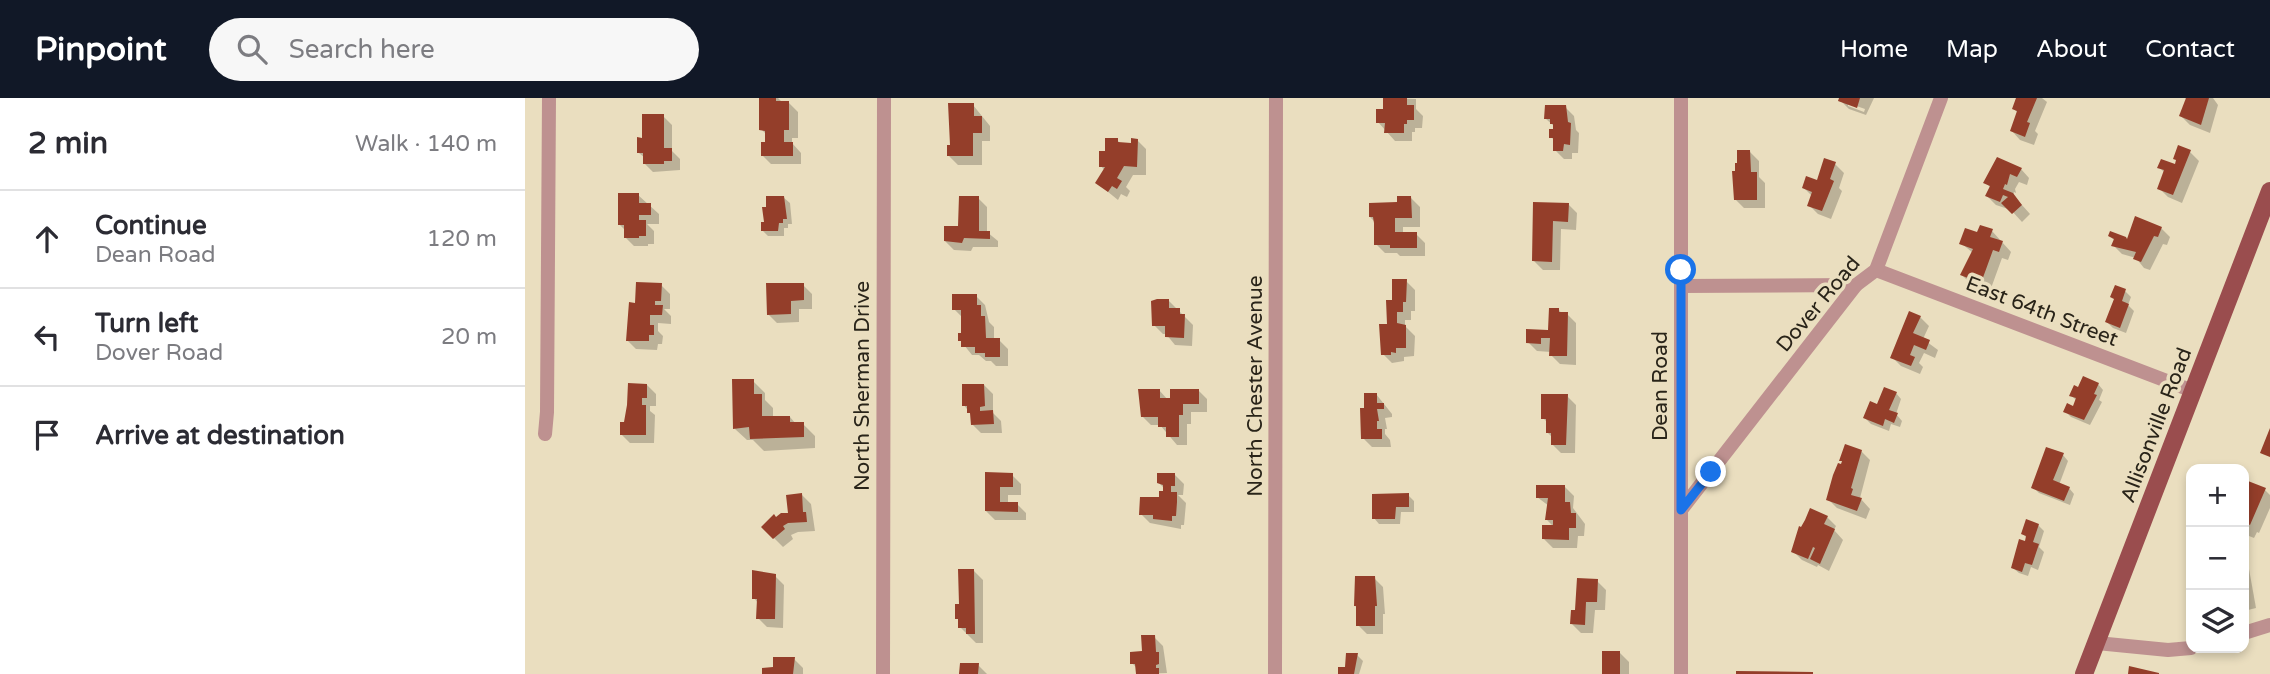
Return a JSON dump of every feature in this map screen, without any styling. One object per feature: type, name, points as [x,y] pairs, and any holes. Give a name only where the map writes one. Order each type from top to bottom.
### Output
[{"type":"main road","name":"Allisonville Road","points":[[2084,674],[2270,191]]},
{"type":"street","points":[[545,434],[548,412],[549,98]]},
{"type":"street","name":"North Sherman Drive","points":[[883,674],[884,98]]},
{"type":"street","name":"North Chester Avenue","points":[[1275,674],[1276,98]]},
{"type":"street","name":"Dean Road","points":[[1681,98],[1681,674]]},
{"type":"street","name":"Dover Road","points":[[1681,510],[1856,285],[1876,270],[1941,98]]},
{"type":"street","name":"East 64th Street","points":[[1876,270],[2193,391]]},
{"type":"street","points":[[1681,286],[1856,285]]},
{"type":"street","points":[[2249,631],[2270,625]]},
{"type":"street","points":[[2097,643],[2168,650],[2186,648]]},
{"type":"building","points":[[759,98],[789,101],[789,130],[784,130],[784,142],[793,142],[793,156],[761,156],[761,142],[765,142],[765,131],[759,130]]},
{"type":"building","points":[[1383,98],[1407,98],[1407,105],[1414,105],[1414,120],[1407,120],[1404,133],[1384,133],[1385,123],[1376,123],[1376,109],[1383,109]]},
{"type":"building","points":[[1839,98],[1860,98],[1857,108],[1838,101]]},
{"type":"building","points":[[2016,98],[2037,98],[2027,122],[2030,123],[2025,137],[2010,131],[2017,111],[2012,109]]},
{"type":"building","points":[[2186,98],[2209,98],[2201,125],[2179,116]]},
{"type":"building","points":[[948,103],[974,103],[974,116],[982,116],[982,133],[973,133],[973,156],[947,156],[947,145],[950,145]]},
{"type":"building","points":[[1545,105],[1566,105],[1568,122],[1571,123],[1570,145],[1564,144],[1563,151],[1553,151],[1553,138],[1549,138],[1549,129],[1553,129],[1553,124],[1550,124],[1550,119],[1544,119]]},
{"type":"building","points":[[642,114],[664,114],[664,148],[672,148],[672,161],[664,161],[664,164],[643,164],[643,153],[637,153],[637,137],[642,138]]},
{"type":"building","points":[[1105,138],[1118,138],[1118,142],[1131,143],[1131,138],[1138,139],[1137,167],[1124,166],[1117,178],[1122,181],[1117,189],[1112,186],[1108,192],[1095,183],[1105,167],[1099,167],[1099,151],[1105,151]]},
{"type":"building","points":[[2178,145],[2191,150],[2173,195],[2157,189],[2164,170],[2157,168],[2161,159],[2175,164],[2176,160],[2173,159]]},
{"type":"building","points":[[1737,150],[1750,150],[1751,172],[1757,172],[1757,200],[1734,200],[1732,171],[1735,171],[1737,163]]},
{"type":"building","points":[[1997,157],[2022,168],[2017,177],[2010,174],[2003,189],[2013,193],[2022,205],[2012,214],[2001,203],[2008,197],[2003,195],[2000,202],[1985,196],[1990,186],[1983,183]]},
{"type":"building","points":[[1824,158],[1836,162],[1830,179],[1834,181],[1822,211],[1807,206],[1812,192],[1802,188],[1806,176],[1817,180]]},
{"type":"building","points":[[618,193],[639,193],[639,203],[651,203],[651,215],[639,215],[639,220],[646,220],[646,236],[624,238],[624,225],[618,225]]},
{"type":"building","points":[[766,196],[784,196],[787,219],[779,223],[778,231],[761,231],[761,222],[764,222],[762,207],[766,207]]},
{"type":"building","points":[[959,196],[979,196],[979,231],[990,231],[990,239],[964,238],[962,243],[944,241],[944,226],[958,226]]},
{"type":"building","points":[[1397,196],[1411,196],[1412,218],[1395,218],[1395,232],[1417,232],[1417,248],[1374,245],[1374,223],[1373,217],[1369,217],[1369,203],[1397,202]]},
{"type":"building","points":[[1533,202],[1569,203],[1568,222],[1553,221],[1552,262],[1532,261]]},
{"type":"building","points":[[2135,216],[2162,227],[2158,237],[2154,236],[2141,262],[2133,259],[2136,252],[2111,246],[2114,239],[2108,236],[2110,231],[2127,239]]},
{"type":"building","points":[[1980,225],[1993,229],[1990,237],[2003,241],[1999,252],[1993,250],[1981,283],[1960,275],[1973,249],[1959,244],[1965,228],[1977,232]]},
{"type":"building","points":[[1392,279],[1407,279],[1403,312],[1397,312],[1397,323],[1406,325],[1406,348],[1396,348],[1396,353],[1391,352],[1391,355],[1381,355],[1379,324],[1387,324],[1386,300],[1392,300]]},
{"type":"building","points":[[636,282],[662,283],[661,301],[655,301],[655,305],[663,305],[662,315],[650,315],[654,335],[649,335],[649,341],[626,341],[629,302],[635,303]]},
{"type":"building","points":[[766,283],[804,283],[804,300],[791,301],[791,314],[767,315]]},
{"type":"building","points":[[2115,285],[2126,289],[2122,301],[2129,304],[2120,328],[2105,322],[2114,299],[2110,297]]},
{"type":"building","points":[[952,294],[977,294],[981,316],[985,316],[986,338],[1000,338],[1000,357],[985,357],[985,353],[975,353],[975,347],[961,347],[958,333],[961,333],[961,310],[952,310]]},
{"type":"building","points":[[1169,299],[1169,308],[1180,308],[1180,314],[1185,314],[1184,338],[1165,337],[1165,326],[1152,326],[1151,301]]},
{"type":"building","points":[[1549,308],[1568,312],[1567,356],[1549,356],[1550,338],[1541,338],[1541,344],[1526,343],[1526,329],[1548,330]]},
{"type":"building","points":[[1909,311],[1921,316],[1913,333],[1930,340],[1926,350],[1914,345],[1910,355],[1915,357],[1911,366],[1890,358]]},
{"type":"building","points":[[2083,376],[2099,383],[2094,394],[2097,395],[2084,420],[2063,412],[2067,403],[2073,406],[2076,398],[2069,396],[2074,385],[2078,387]]},
{"type":"building","points":[[732,379],[754,379],[754,394],[762,394],[762,416],[790,416],[790,422],[804,422],[804,437],[750,439],[749,427],[733,429]]},
{"type":"building","points":[[628,383],[647,384],[647,398],[642,398],[642,405],[646,405],[646,435],[620,435],[620,422],[624,422],[627,405]]},
{"type":"building","points":[[962,384],[984,384],[985,406],[980,407],[980,411],[993,410],[994,424],[971,425],[967,406],[962,406]]},
{"type":"building","points":[[1884,387],[1897,392],[1889,410],[1898,413],[1894,423],[1885,419],[1883,426],[1863,418],[1870,401],[1877,404]]},
{"type":"building","points":[[1138,389],[1160,389],[1160,398],[1170,398],[1170,389],[1199,389],[1199,404],[1183,404],[1183,415],[1179,415],[1179,437],[1166,437],[1166,427],[1158,427],[1158,417],[1141,417]]},
{"type":"building","points":[[1364,393],[1377,393],[1377,403],[1384,403],[1384,409],[1377,409],[1377,429],[1382,429],[1382,439],[1361,439],[1360,408],[1364,408]]},
{"type":"building","points":[[1541,394],[1568,394],[1566,445],[1551,445],[1551,433],[1546,433],[1546,419],[1541,419]]},
{"type":"building","points":[[2270,428],[2270,457],[2260,453]]},
{"type":"building","points":[[1845,444],[1862,450],[1851,488],[1851,495],[1862,498],[1857,511],[1826,500],[1838,463],[1841,464],[1842,461],[1839,461]]},
{"type":"building","points":[[2046,447],[2064,453],[2053,480],[2070,487],[2064,501],[2031,488]]},
{"type":"building","points":[[985,472],[1013,473],[1013,487],[1000,487],[1000,502],[1018,502],[1018,512],[985,511]]},
{"type":"building","points":[[1157,473],[1175,473],[1175,486],[1171,486],[1171,492],[1177,492],[1177,502],[1176,516],[1172,516],[1172,521],[1153,519],[1153,515],[1139,515],[1140,497],[1159,497],[1159,491],[1163,491],[1163,485],[1157,483]]},
{"type":"building","points":[[2249,481],[2266,488],[2249,524]]},
{"type":"building","points":[[1536,485],[1565,485],[1565,502],[1570,502],[1571,513],[1576,513],[1576,528],[1569,528],[1569,540],[1542,539],[1542,525],[1553,525],[1553,520],[1545,520],[1548,498],[1536,498]]},
{"type":"building","points":[[802,493],[803,512],[806,512],[807,522],[788,523],[773,539],[761,527],[774,514],[776,517],[781,513],[788,513],[786,495]]},
{"type":"building","points":[[1409,493],[1409,507],[1396,507],[1395,519],[1372,519],[1372,494]]},
{"type":"building","points":[[1810,508],[1828,516],[1824,524],[1835,529],[1820,564],[1810,559],[1815,548],[1813,547],[1808,559],[1791,552],[1799,526],[1801,527]]},
{"type":"building","points":[[2026,519],[2039,524],[2033,542],[2039,544],[2032,565],[2025,563],[2022,572],[2011,568],[2019,539],[2025,541],[2026,536],[2021,534]]},
{"type":"building","points":[[958,569],[974,569],[975,634],[966,634],[966,628],[958,628],[958,619],[955,619],[955,604],[959,604]]},
{"type":"building","points":[[752,570],[776,574],[775,619],[756,619],[757,599],[752,599]]},
{"type":"building","points":[[1355,576],[1375,576],[1375,626],[1356,626]]},
{"type":"building","points":[[1577,578],[1598,579],[1597,602],[1586,602],[1585,625],[1570,624],[1571,610],[1575,610]]},
{"type":"building","points":[[1141,635],[1155,635],[1156,652],[1159,652],[1159,664],[1156,668],[1159,668],[1159,674],[1136,674],[1135,664],[1130,664],[1130,652],[1142,651]]},
{"type":"building","points":[[1602,651],[1620,651],[1620,674],[1602,674]]},
{"type":"building","points":[[1346,653],[1358,653],[1354,674],[1338,674],[1338,667],[1345,667]]},
{"type":"building","points":[[773,657],[795,657],[793,674],[762,674],[762,668],[773,667]]},
{"type":"building","points":[[960,663],[979,663],[978,674],[959,674]]},
{"type":"building","points":[[2129,666],[2159,673],[2159,674],[2128,674]]},
{"type":"building","points":[[1736,671],[1813,672],[1813,674],[1736,674]]},
{"type":"route","points":[[1681,270],[1681,510],[1711,472]]}]
